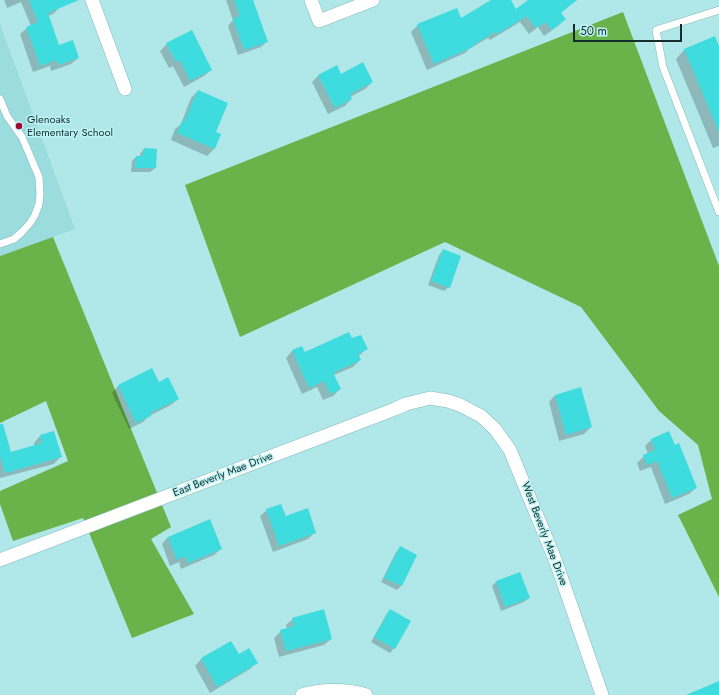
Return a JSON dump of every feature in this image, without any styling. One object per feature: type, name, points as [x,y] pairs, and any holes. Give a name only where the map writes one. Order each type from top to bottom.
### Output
[{"type":"street","points":[[92,0],[125,89]]},
{"type":"street","points":[[311,0],[319,21],[373,0]]},
{"type":"street","name":"East Beverly Mae Drive","points":[[0,560],[406,404],[430,398],[448,401]]},
{"type":"street","name":"West Beverly Mae Drive","points":[[448,401],[460,405],[481,416],[495,428],[510,450],[556,562],[602,695]]},
{"type":"street","points":[[302,695],[334,690],[366,695]]},
{"type":"lane","points":[[719,10],[656,30],[663,67],[719,212]]},
{"type":"lane","points":[[0,99],[3,116],[22,137],[38,177],[40,195],[39,204],[30,224],[14,239],[0,244]]},
{"type":"shaded area","name":"Glenoaks Elementary School","points":[[0,24],[75,229],[0,256]]},
{"type":"green space","points":[[623,12],[719,266],[719,597],[678,515],[712,499],[698,445],[659,411],[581,307],[445,242],[240,337],[185,185]]},
{"type":"green space","points":[[53,237],[171,527],[151,539],[194,614],[132,638],[83,518],[13,541],[0,504],[0,491],[68,461],[46,401],[0,423],[0,256]]},
{"type":"building","points":[[29,0],[79,0],[48,13],[59,45],[73,40],[79,58],[58,65],[57,60],[40,66],[26,27],[38,22]]},
{"type":"building","points":[[234,0],[253,0],[268,42],[244,50],[233,19],[240,16]]},
{"type":"building","points":[[491,0],[511,0],[516,9],[528,0],[577,0],[561,13],[566,19],[552,30],[545,22],[536,28],[527,16],[497,34],[495,32],[472,46],[473,47],[434,64],[417,24],[457,8],[461,18]]},
{"type":"building","points":[[192,30],[212,70],[190,81],[180,60],[176,62],[166,43]]},
{"type":"building","points":[[715,36],[719,46],[719,132],[684,49]]},
{"type":"building","points":[[363,62],[373,82],[350,94],[352,99],[335,108],[318,75],[337,65],[341,74]]},
{"type":"building","points":[[198,90],[228,103],[216,132],[221,134],[215,149],[177,133],[182,121],[184,122]]},
{"type":"building","points":[[144,148],[157,149],[156,168],[135,168],[136,156],[143,156]]},
{"type":"building","points":[[443,249],[461,256],[450,288],[431,281]]},
{"type":"building","points":[[349,332],[352,338],[361,335],[368,349],[358,354],[361,360],[333,373],[341,389],[330,394],[324,381],[309,388],[292,350],[302,346],[305,352]]},
{"type":"building","points":[[152,368],[159,382],[168,377],[179,399],[150,413],[151,416],[136,423],[118,385]]},
{"type":"building","points":[[581,387],[592,427],[566,435],[555,395]]},
{"type":"building","points":[[0,424],[3,424],[11,452],[42,443],[40,435],[54,431],[62,457],[5,473],[0,456]]},
{"type":"building","points":[[669,431],[675,445],[679,443],[697,488],[672,498],[657,461],[647,465],[643,455],[655,450],[651,439]]},
{"type":"building","points":[[281,504],[286,516],[308,508],[316,533],[279,546],[266,509]]},
{"type":"building","points":[[210,519],[222,549],[188,563],[185,556],[177,560],[168,537]]},
{"type":"building","points":[[400,546],[417,555],[402,586],[384,578]]},
{"type":"building","points":[[520,572],[530,598],[505,607],[496,581]]},
{"type":"building","points":[[324,609],[332,639],[286,651],[280,630],[294,626],[292,618]]},
{"type":"building","points":[[390,609],[411,621],[395,649],[374,637]]},
{"type":"building","points":[[231,641],[239,654],[249,648],[258,663],[217,687],[201,658]]},
{"type":"building","points":[[719,681],[719,695],[686,695]]},
{"type":"place","name":"Glenoaks Elementary School","points":[[19,126]]}]
